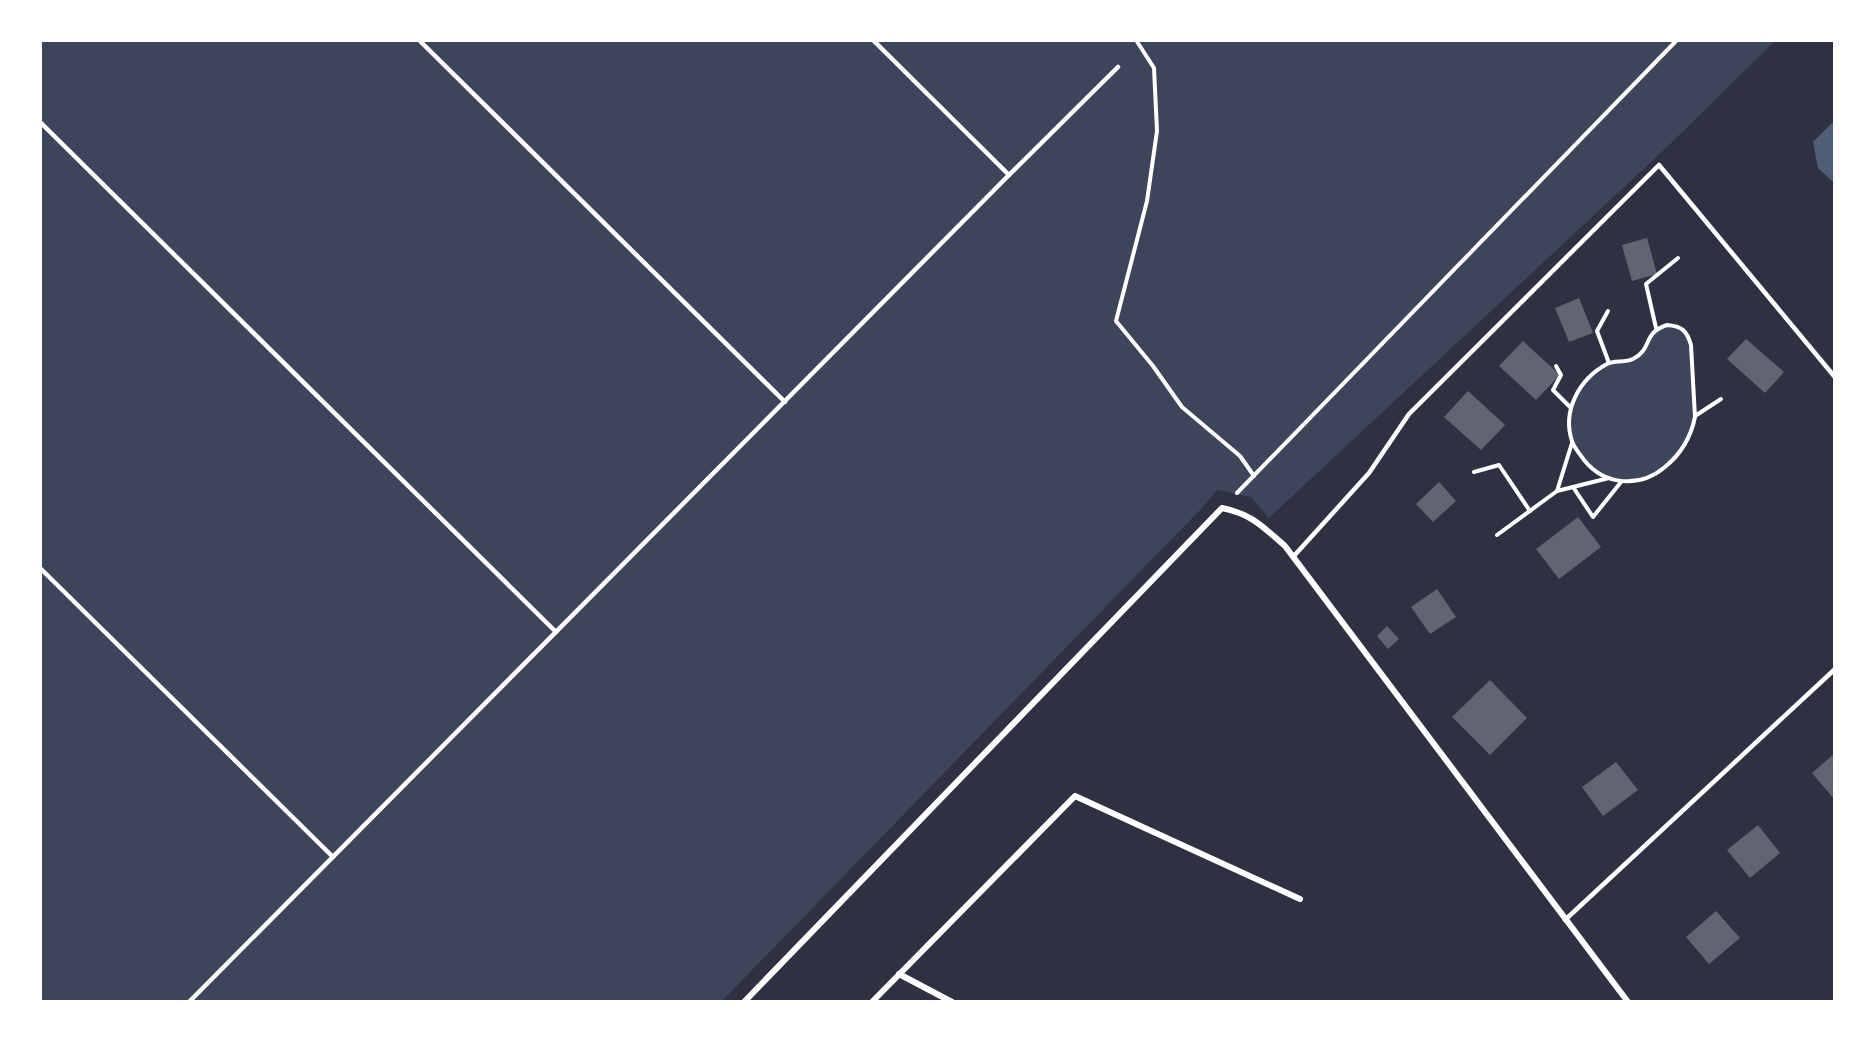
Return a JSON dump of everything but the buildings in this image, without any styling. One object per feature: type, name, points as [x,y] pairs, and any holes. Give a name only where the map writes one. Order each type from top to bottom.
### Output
[{"type":"street","points":[[744,1002],[1222,508],[1237,511],[1255,520],[1285,546],[1628,1002]]},
{"type":"street","points":[[872,1002],[1075,796],[1300,898]]},
{"type":"street","points":[[899,974],[952,1002]]},
{"type":"lane","points":[[419,40],[786,402]]},
{"type":"lane","points":[[873,40],[1009,175]]},
{"type":"lane","points":[[189,1002],[1118,67]]},
{"type":"lane","points":[[40,122],[556,632]]},
{"type":"lane","points":[[1293,557],[1369,473],[1409,414],[1659,165],[1834,376]]},
{"type":"lane","points":[[40,568],[333,857]]},
{"type":"lane","points":[[1565,920],[1834,670]]},
{"type":"path","points":[[1136,40],[1154,68],[1157,130],[1147,201],[1116,321],[1154,366],[1182,406],[1240,456],[1254,476]]},
{"type":"path","points":[[1222,508],[1677,40]]},
{"type":"path","points":[[1656,328],[1646,284],[1678,258]]},
{"type":"path","points":[[1608,311],[1597,331],[1609,363]]},
{"type":"path","points":[[1667,325],[1676,326],[1689,335],[1695,417],[1681,452],[1661,471],[1646,478],[1621,482],[1590,467],[1578,452],[1572,442],[1569,425],[1570,407],[1579,389],[1590,376],[1609,363],[1620,363],[1641,354],[1656,328],[1667,325]]},
{"type":"path","points":[[1556,366],[1561,375],[1553,390],[1570,407]]},
{"type":"path","points":[[1695,417],[1721,399]]},
{"type":"path","points":[[1557,491],[1572,442]]},
{"type":"path","points":[[1474,472],[1499,465],[1530,511]]},
{"type":"path","points":[[1497,535],[1557,491],[1610,478]]},
{"type":"path","points":[[1574,487],[1593,517],[1621,482]]},
{"type":"shaded area","points":[[40,41],[1775,41],[1665,149],[1269,518],[1251,497],[1217,490],[721,1002],[41,1001]]},
{"type":"shaded area","points":[[1834,121],[1834,183],[1818,168],[1813,142]]},
{"type":"shaded area","points":[[1676,326],[1689,335],[1695,417],[1688,439],[1671,462],[1646,478],[1621,482],[1590,467],[1572,442],[1569,425],[1570,407],[1579,389],[1591,376],[1609,363],[1620,363],[1641,354],[1656,328]]}]
